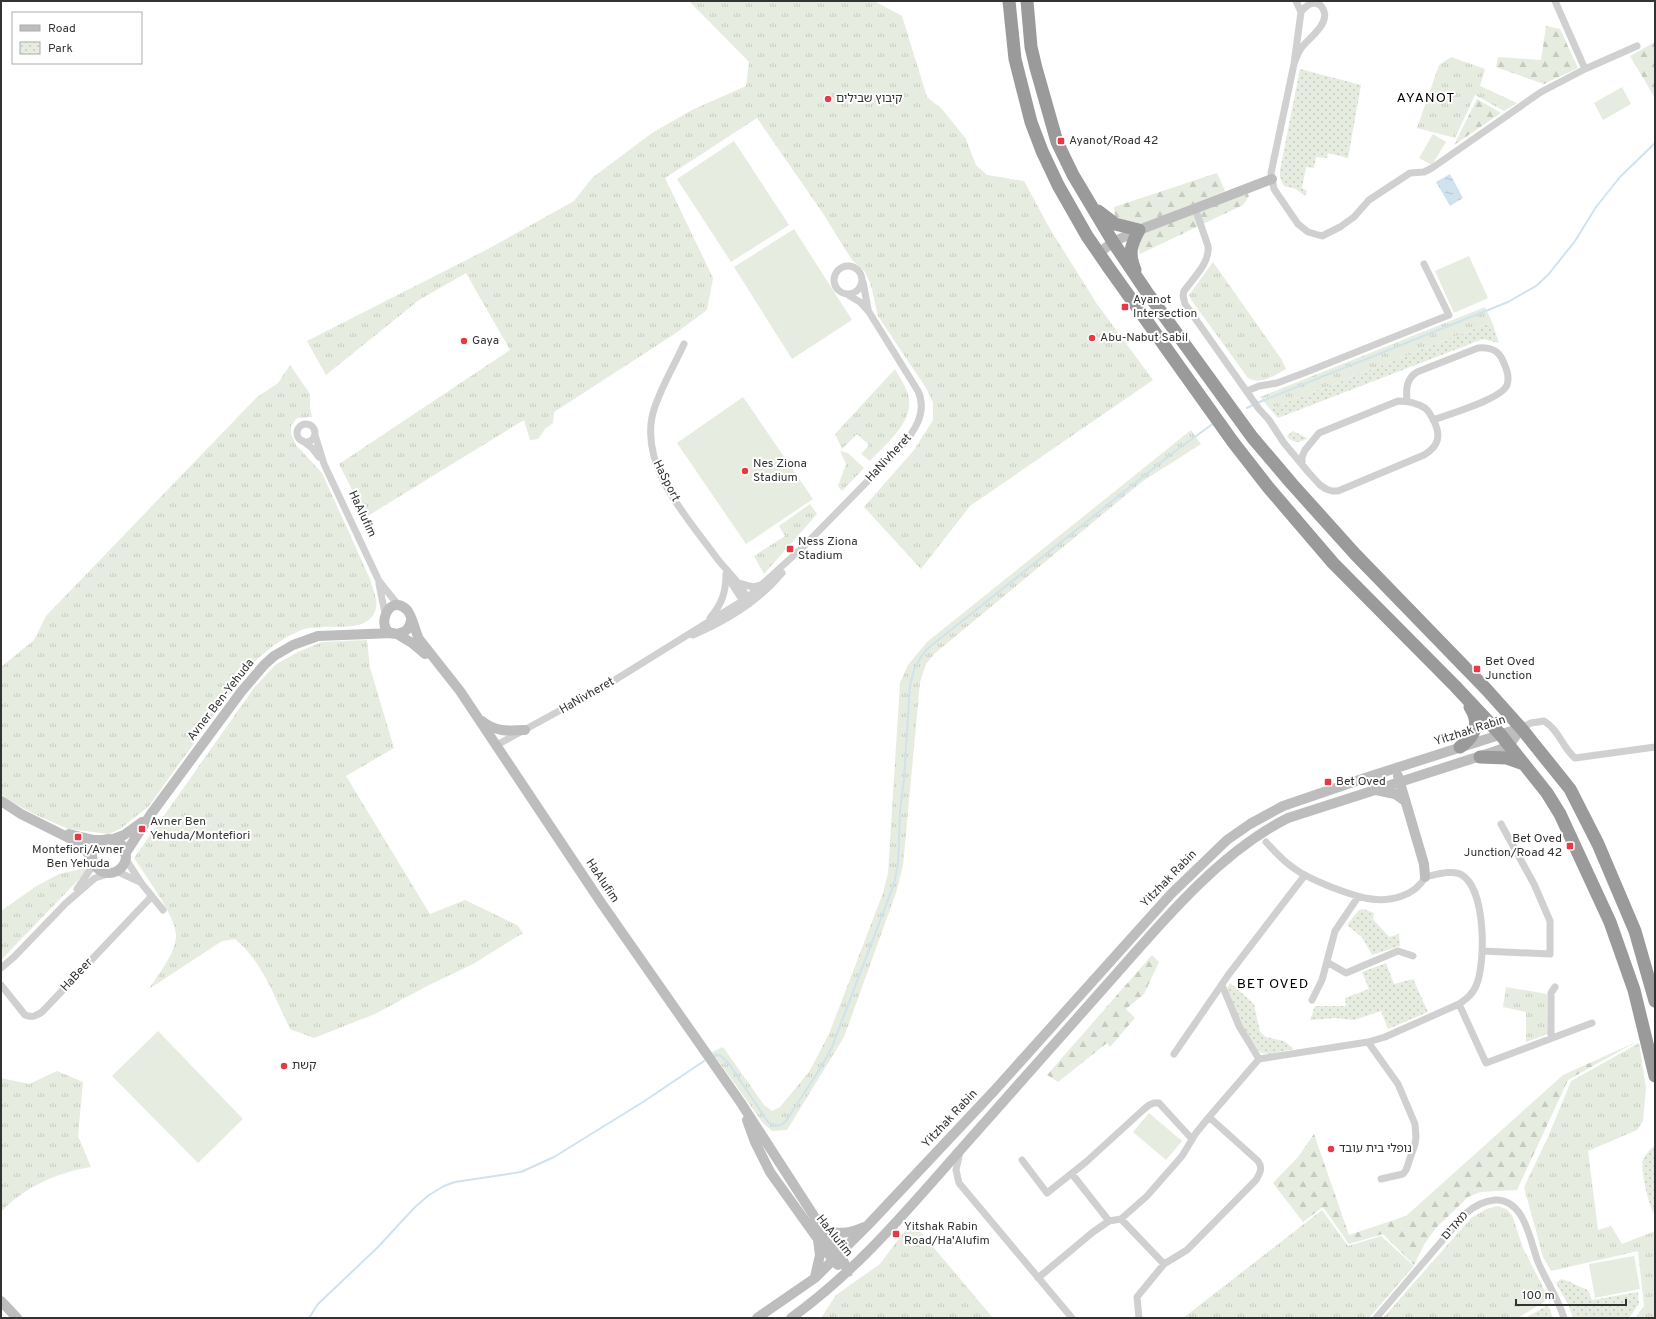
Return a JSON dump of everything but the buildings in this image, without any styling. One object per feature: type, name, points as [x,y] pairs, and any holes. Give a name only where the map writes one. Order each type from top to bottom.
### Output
[{"type":"highway","points":[[1009,1],[1015,59],[1031,122],[1042,151],[1058,185],[1087,236],[1233,442],[1268,487],[1333,563],[1455,686],[1500,734],[1547,793],[1560,814],[1610,922],[1634,990],[1655,1076]]},
{"type":"highway","points":[[1027,1],[1031,47],[1047,112],[1057,142],[1073,175],[1113,242],[1146,291],[1252,437],[1355,554],[1487,690],[1521,728],[1570,789],[1598,844],[1635,931],[1655,1001]]},
{"type":"highway","points":[[1089,202],[1108,220],[1115,224],[1139,230],[1132,245],[1131,257],[1135,270],[1146,291]]},
{"type":"highway","points":[[1455,686],[1473,712],[1476,720],[1476,727],[1471,738],[1460,748]]},
{"type":"highway","points":[[1480,757],[1494,756],[1507,758],[1524,764]]},
{"type":"main road","points":[[1099,253],[1113,242],[1139,230],[1272,180]]},
{"type":"main road","points":[[399,606],[407,609],[411,624],[406,631],[395,633],[386,627],[384,616],[391,608],[399,606]]},
{"type":"main road","name":"Avner Ben-Yehuda","points":[[360,634],[374,627],[384,616]]},
{"type":"main road","name":"HaAlufim","points":[[411,620],[419,639],[478,718],[495,746],[602,904],[741,1103],[755,1142],[770,1172],[820,1234],[848,1272]]},
{"type":"main road","name":"Avner Ben-Yehuda","points":[[125,856],[151,814],[241,692],[264,665],[284,650],[306,640],[331,635],[395,633]]},
{"type":"main road","name":"HaAlufim","points":[[395,633],[412,642],[444,672]]},
{"type":"main road","points":[[478,718],[487,725],[504,732],[525,730]]},
{"type":"main road","name":"Yitzhak Rabin","points":[[757,1318],[814,1278],[837,1257],[994,1091],[1171,894],[1227,840],[1250,824],[1283,806],[1521,728]]},
{"type":"main road","name":"Yitzhak Rabin","points":[[791,1318],[824,1294],[887,1234],[1163,921],[1238,850],[1272,826],[1288,818],[1399,781],[1480,757],[1509,746],[1521,728]]},
{"type":"main road","points":[[1396,768],[1425,868],[1426,877]]},
{"type":"main road","points":[[1374,789],[1395,794],[1405,801]]},
{"type":"main road","points":[[1,801],[21,814],[82,846],[101,871],[114,872],[124,863],[125,856],[121,845],[109,840],[89,839],[55,831]]},
{"type":"main road","name":"Avner Ben-Yehuda","points":[[109,840],[124,835],[151,814]]},
{"type":"main road","points":[[93,861],[94,848],[101,841],[109,840]]},
{"type":"main road","points":[[814,1278],[820,1255],[820,1234],[852,1232],[869,1224]]},
{"type":"main road","points":[[1,1301],[17,1318]]},
{"type":"street","points":[[1296,1],[1301,12],[1294,64],[1271,173],[1274,189],[1303,229],[1322,236],[1328,234],[1354,217],[1369,200],[1410,173],[1424,172],[1432,168],[1541,92],[1585,69],[1637,46]]},
{"type":"street","points":[[1555,1],[1585,69]]},
{"type":"street","points":[[1294,64],[1302,48],[1324,21],[1325,13],[1319,4],[1312,3],[1306,6],[1301,12]]},
{"type":"street","points":[[1195,208],[1209,252],[1206,262],[1184,291],[1184,300],[1252,400],[1275,428],[1288,446],[1302,464],[1314,479],[1326,489],[1332,491],[1345,488],[1424,455],[1433,449],[1439,438],[1437,427],[1428,410],[1423,407],[1398,401],[1317,434],[1302,457],[1302,464]]},
{"type":"street","points":[[1247,391],[1259,386],[1277,383],[1304,373],[1449,315],[1424,264]]},
{"type":"street","points":[[846,266],[850,266],[859,271],[863,280],[860,289],[848,295],[843,294],[836,288],[834,279],[837,271],[846,266]]},
{"type":"street","name":"HaNivheret","points":[[863,280],[869,312]]},
{"type":"street","name":"HaNivheret","points":[[676,642],[712,626],[747,601],[802,548],[915,430],[921,404],[918,391],[869,312],[860,302],[848,295]]},
{"type":"street","name":"HaSport","points":[[684,344],[654,409],[650,430],[652,449],[660,471],[674,498],[720,563],[737,583],[747,601]]},
{"type":"street","points":[[1406,402],[1408,381],[1412,375],[1417,372],[1478,348],[1487,348],[1497,353],[1502,358],[1508,378],[1505,389],[1495,397],[1433,420]]},
{"type":"street","points":[[302,424],[310,424],[314,429],[315,435],[309,441],[303,441],[298,438],[297,432],[302,424]]},
{"type":"street","name":"HaAlufim","points":[[315,435],[324,464],[376,575],[382,592],[384,616]]},
{"type":"street","name":"HaAlufim","points":[[303,441],[312,448],[324,464]]},
{"type":"street","points":[[1288,446],[1296,449],[1308,447]]},
{"type":"street","name":"HaNivheret","points":[[495,746],[610,683],[706,623],[769,588],[802,548]]},
{"type":"street","name":"HaSport","points":[[720,563],[735,590],[747,601]]},
{"type":"street","points":[[706,623],[718,609],[723,598],[726,574]]},
{"type":"street","name":"HaAlufim","points":[[376,575],[386,591],[399,606]]},
{"type":"street","points":[[737,583],[753,587],[763,585]]},
{"type":"street","points":[[1521,728],[1531,723],[1544,721],[1556,730],[1570,753],[1575,758],[1655,747]]},
{"type":"street","points":[[1482,951],[1550,954],[1550,921],[1534,884],[1500,824]]},
{"type":"street","points":[[1038,1278],[1071,1249],[1109,1221],[1122,1219],[1147,1196],[1182,1156],[1208,1117],[1259,1059],[1368,1042],[1385,1037],[1459,1004],[1471,995],[1476,986],[1482,951],[1480,911],[1473,892],[1466,879],[1460,874],[1456,873],[1426,877],[1415,890],[1401,897],[1381,900],[1358,897],[1305,875],[1284,861],[1266,842]]},
{"type":"street","points":[[125,856],[142,884],[163,910]]},
{"type":"street","points":[[66,903],[84,880],[93,861]]},
{"type":"street","points":[[1,968],[14,957],[66,903],[95,878],[114,872],[126,874],[142,884]]},
{"type":"street","points":[[1174,1054],[1222,985],[1305,875]]},
{"type":"street","name":"HaBeer","points":[[1,985],[25,1015],[30,1017],[36,1016],[42,1012],[152,896]]},
{"type":"street","points":[[1312,1000],[1322,980],[1336,931],[1358,897]]},
{"type":"street","points":[[1327,962],[1346,973],[1398,951],[1413,956]]},
{"type":"street","points":[[1222,985],[1239,1026],[1259,1059]]},
{"type":"street","points":[[1551,1038],[1551,993],[1555,987]]},
{"type":"street","points":[[1459,1004],[1486,1063],[1592,1023]]},
{"type":"street","points":[[1368,1042],[1398,1084],[1415,1124],[1416,1137],[1406,1170],[1403,1174],[1381,1179]]},
{"type":"street","points":[[1022,1160],[1047,1192],[1072,1174],[1143,1110],[1154,1103],[1159,1104],[1192,1139]]},
{"type":"street","points":[[1139,1318],[1137,1297],[1164,1264],[1187,1250],[1256,1180],[1260,1173],[1260,1164],[1258,1161],[1208,1117]]},
{"type":"street","points":[[962,1148],[956,1167],[958,1180],[1072,1318]]},
{"type":"street","points":[[1072,1174],[1109,1221]]},
{"type":"street","name":"מאדים","points":[[1376,1318],[1465,1214],[1480,1203],[1498,1200],[1515,1208],[1524,1221],[1539,1262],[1564,1318]]},
{"type":"street","points":[[1122,1219],[1164,1264]]},
{"type":"green space","points":[[689,1],[874,1],[902,16],[927,97],[942,109],[966,139],[976,165],[987,175],[1024,181],[1050,229],[1097,304],[1153,380],[970,506],[921,569],[864,507],[914,450],[933,420],[933,402],[926,388],[878,316],[871,285],[865,272],[852,260],[822,212],[757,118],[665,178],[713,278],[707,310],[673,335],[554,412],[553,423],[545,429],[538,439],[530,440],[524,420],[366,517],[339,464],[510,350],[466,273],[419,300],[326,375],[307,341],[488,249],[574,201],[592,178],[652,133],[692,110],[746,86],[749,62]]},
{"type":"green space","points":[[1546,26],[1560,29],[1578,68],[1544,84],[1496,67],[1498,57],[1541,60]]},
{"type":"green space","points":[[1655,42],[1655,98],[1630,56]]},
{"type":"green space","points":[[1451,57],[1485,69],[1480,86],[1517,103],[1504,111],[1475,95],[1455,138],[1417,128],[1439,65]]},
{"type":"green space","points":[[1300,69],[1361,85],[1348,158],[1328,153],[1327,158],[1316,157],[1314,168],[1306,167],[1302,188],[1307,191],[1305,196],[1296,189],[1284,186],[1280,178],[1280,170]]},
{"type":"green space","points":[[1622,87],[1631,104],[1603,120],[1594,103]]},
{"type":"green space","points":[[1477,99],[1501,113],[1454,145]]},
{"type":"green space","points":[[1433,134],[1446,142],[1432,165],[1419,158]]},
{"type":"green space","points":[[734,141],[789,225],[731,262],[677,179]]},
{"type":"green space","points":[[1217,173],[1225,191],[1143,224],[1115,218],[1114,207]]},
{"type":"green space","points":[[1247,193],[1249,196],[1243,205],[1140,254],[1138,246],[1145,232]]},
{"type":"green space","points":[[794,229],[852,320],[792,359],[734,267]]},
{"type":"green space","points":[[1469,256],[1488,298],[1454,313],[1435,271]]},
{"type":"green space","points":[[1213,262],[1282,360],[1286,369],[1263,380],[1258,381],[1248,378],[1192,301],[1189,295]]},
{"type":"green space","points":[[1485,307],[1492,322],[1270,409],[1260,397]]},
{"type":"green space","points":[[1492,322],[1499,343],[1483,339],[1278,418],[1270,409]]},
{"type":"green space","points":[[290,365],[310,394],[310,408],[312,417],[297,418],[291,426],[291,434],[296,445],[322,473],[370,579],[376,601],[376,608],[373,615],[368,621],[354,626],[304,629],[287,637],[265,652],[245,672],[149,806],[120,829],[109,834],[68,829],[34,814],[10,801],[1,794],[1,667],[34,640],[46,616],[256,398],[278,383]]},
{"type":"green space","points":[[895,369],[907,391],[909,402],[908,412],[899,430],[870,461],[861,454],[869,445],[857,434],[842,449],[835,434]]},
{"type":"green space","name":"Nes Ziona Stadium","points":[[743,397],[813,499],[746,544],[677,443]]},
{"type":"green space","points":[[1191,430],[1201,444],[1143,481],[934,654],[926,664],[920,682],[903,866],[896,893],[844,1037],[787,1130],[772,1131],[763,1123],[712,1052],[723,1047],[764,1105],[772,1111],[780,1107],[809,1072],[829,1034],[883,893],[888,873],[900,683],[908,665],[927,642]]},
{"type":"green space","points":[[1293,431],[1308,438],[1299,442],[1289,439],[1287,436]]},
{"type":"green space","points":[[840,451],[848,453],[864,468],[842,491],[838,486],[846,464]]},
{"type":"green space","points":[[810,504],[817,514],[764,574],[754,556],[785,536],[779,526]]},
{"type":"green space","points":[[367,640],[370,668],[394,748],[346,776],[430,914],[465,900],[517,925],[523,933],[473,964],[429,985],[375,1014],[314,1038],[290,1029],[260,969],[253,958],[235,939],[222,941],[149,989],[166,964],[173,950],[176,937],[172,919],[160,897],[134,858],[254,688],[275,665],[298,652],[322,642]]},
{"type":"green space","points":[[86,868],[86,872],[1,960],[1,911],[35,887],[59,874]]},
{"type":"green space","points":[[1363,909],[1374,913],[1373,919],[1389,937],[1399,934],[1400,946],[1372,955],[1362,937],[1347,925],[1359,910]]},
{"type":"green space","points":[[1152,955],[1159,962],[1144,994],[1126,1009],[1135,1018],[1110,1047],[1107,1043],[1058,1082],[1047,1075]]},
{"type":"green space","points":[[1386,963],[1394,984],[1413,979],[1428,1012],[1388,1029],[1381,1011],[1354,1020],[1336,1018],[1310,1020],[1315,1006],[1346,1006],[1345,998],[1369,989],[1362,972]]},
{"type":"green space","points":[[1230,983],[1254,1004],[1260,1032],[1266,1037],[1284,1041],[1294,1049],[1269,1054],[1261,1053],[1247,1033],[1232,1005],[1227,992]]},
{"type":"green space","points":[[1506,987],[1547,994],[1548,1034],[1526,1042],[1526,1012],[1503,1007]]},
{"type":"green space","points":[[158,1031],[243,1119],[198,1163],[112,1076]]},
{"type":"green space","points":[[1636,1042],[1568,1080],[1517,1190],[1480,1192],[1468,1197],[1436,1228],[1425,1243],[1414,1265],[1383,1234],[1349,1244],[1323,1207],[1303,1222],[1273,1183],[1298,1157],[1314,1134],[1349,1235],[1406,1216],[1563,1075]]},
{"type":"green space","points":[[1639,1043],[1646,1088],[1643,1121],[1637,1130],[1588,1151],[1598,1230],[1611,1226],[1622,1244],[1655,1231],[1655,1318],[1635,1318],[1644,1306],[1638,1251],[1551,1271],[1543,1257],[1524,1187],[1548,1137],[1571,1081]]},
{"type":"green space","points":[[57,1071],[83,1082],[78,1136],[91,1167],[79,1169],[55,1177],[31,1188],[10,1203],[1,1212],[1,1078],[29,1084]]},
{"type":"green space","points":[[1149,1113],[1182,1141],[1166,1160],[1133,1132]]},
{"type":"green space","points":[[1655,1145],[1655,1215],[1650,1204],[1642,1165],[1645,1156]]},
{"type":"green space","points":[[1498,1206],[1506,1209],[1512,1215],[1523,1248],[1549,1299],[1518,1318],[1383,1318],[1471,1218],[1486,1209]]},
{"type":"green space","points":[[1322,1210],[1348,1246],[1381,1236],[1414,1266],[1369,1318],[1183,1318]]},
{"type":"green space","points":[[913,1223],[993,1318],[821,1318],[836,1295],[880,1264],[903,1233]]},
{"type":"green space","points":[[1634,1256],[1640,1289],[1595,1298],[1589,1264]]},
{"type":"green space","points":[[1561,1279],[1588,1290],[1592,1300],[1638,1292],[1639,1304],[1629,1318],[1573,1318],[1569,1306],[1556,1283]]},
{"type":"green space","points":[[1548,1305],[1553,1318],[1525,1318]]},
{"type":"water","points":[[1450,174],[1463,198],[1450,206],[1436,182]]},
{"type":"waterway","points":[[1257,403],[1508,302],[1536,286],[1548,275],[1575,241],[1596,207],[1620,177],[1655,143]]},
{"type":"waterway","points":[[1247,408],[1253,405]]},
{"type":"waterway","points":[[714,1056],[720,1055],[729,1064],[768,1122],[774,1126],[781,1125],[786,1121],[823,1064],[832,1047],[894,884],[898,865],[900,811],[904,779],[910,686],[914,670],[921,657],[927,649],[1174,452],[1214,423]]},
{"type":"waterway","points":[[309,1318],[318,1304],[378,1247],[415,1207],[429,1195],[444,1186],[455,1182],[521,1172],[554,1157],[643,1102],[704,1061]]},
{"type":"place","name":"קיבוץ שבילים","points":[[828,99]]},
{"type":"place","name":"Ayanot/Road 42","points":[[1061,141]]},
{"type":"place","name":"Ayanot Intersection","points":[[1125,307]]},
{"type":"place","name":"Abu-Nabut Sabil","points":[[1092,338]]},
{"type":"place","name":"Gaya","points":[[464,341]]},
{"type":"place","name":"Nes Ziona Stadium","points":[[745,471]]},
{"type":"place","name":"Ness Ziona Stadium","points":[[790,549]]},
{"type":"place","name":"Bet Oved Junction","points":[[1477,669]]},
{"type":"place","name":"Bet Oved","points":[[1328,782]]},
{"type":"place","name":"Avner Ben Yehuda/Montefiori","points":[[142,829]]},
{"type":"place","name":"Montefiori/Avner Ben Yehuda","points":[[78,837]]},
{"type":"place","name":"Bet Oved Junction/Road 42","points":[[1570,846]]},
{"type":"place","name":"קשת","points":[[284,1066]]},
{"type":"place","name":"נופלי בית עובד","points":[[1331,1149]]},
{"type":"place","name":"Yitshak Rabin Road/Ha'Alufim","points":[[896,1234]]},
{"type":"district","name":"AYANOT","points":[[1426,98]]},
{"type":"district","name":"BET OVED","points":[[1273,984]]}]
